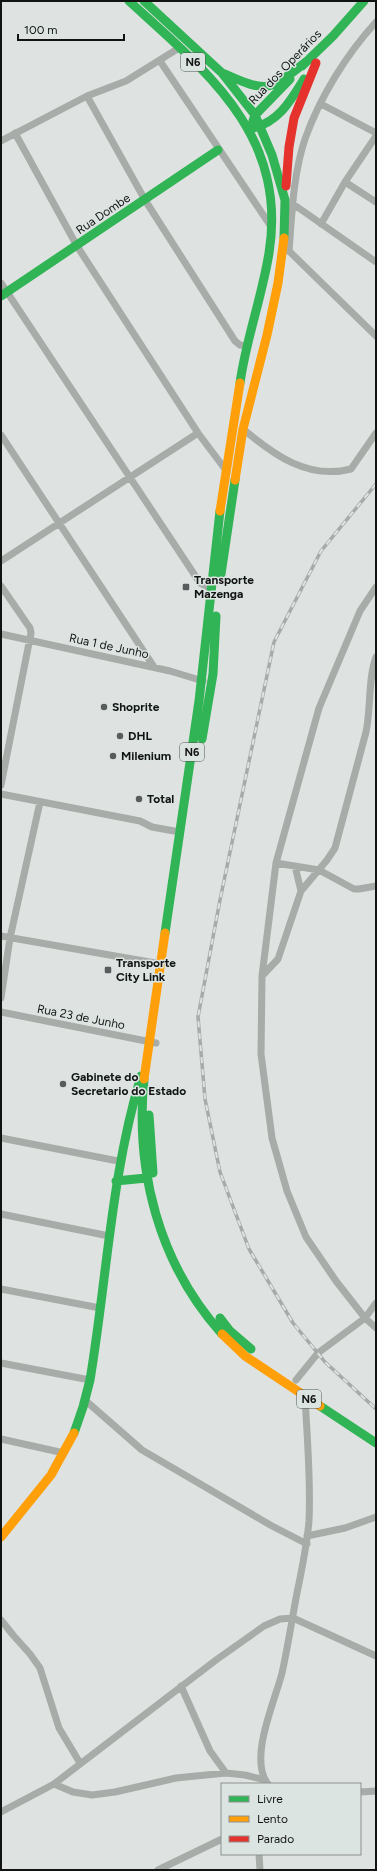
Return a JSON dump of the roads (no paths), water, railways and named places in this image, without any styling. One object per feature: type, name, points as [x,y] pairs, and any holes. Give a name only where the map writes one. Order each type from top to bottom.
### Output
[{"type":"main road","name":"N6","points":[[129,1],[213,82],[249,129],[261,154],[267,174],[273,229],[262,294],[247,346],[225,469],[210,588],[202,680],[161,964],[152,1042],[149,1114],[154,1179],[172,1239],[200,1292],[230,1331],[249,1348],[376,1432]]},
{"type":"main road","name":"N6","points":[[144,1],[222,73],[256,115],[262,127],[289,202],[286,216],[286,250],[267,336],[243,429],[217,596],[211,684],[152,1042],[144,1067],[141,1136],[146,1178],[165,1244],[194,1297],[225,1338],[242,1353],[376,1443]]},
{"type":"main road","name":"Rua dos Operários","points":[[249,129],[256,115],[333,36],[364,1]]},
{"type":"main road","name":"Rua dos Operários","points":[[249,129],[262,127],[275,118],[286,107],[333,36]]},
{"type":"main road","points":[[222,73],[250,86],[268,88],[276,85],[307,61]]},
{"type":"main road","points":[[289,202],[287,161],[292,129],[297,108],[316,63]]},
{"type":"main road","name":"Rua Dombe","points":[[4,294],[218,150]]},
{"type":"main road","points":[[1,1537],[40,1490],[64,1453],[74,1434],[86,1401],[100,1308],[118,1161],[132,1103],[144,1067]]},
{"type":"main road","points":[[116,1181],[146,1178]]},
{"type":"street","points":[[376,22],[353,49],[321,104],[306,139],[289,202],[376,262]]},
{"type":"street","points":[[1,141],[87,96],[126,81],[179,48]]},
{"type":"street","points":[[160,61],[218,150],[273,229]]},
{"type":"street","points":[[87,96],[145,200],[235,341],[240,345],[247,346]]},
{"type":"street","points":[[321,104],[376,133]]},
{"type":"street","points":[[15,133],[77,246],[198,433],[225,469]]},
{"type":"street","points":[[321,224],[345,182],[376,136]]},
{"type":"street","points":[[345,182],[376,202]]},
{"type":"street","points":[[286,250],[376,336]]},
{"type":"street","points":[[1,283],[4,294],[200,583],[205,587],[210,588]]},
{"type":"street","points":[[243,429],[276,455],[294,465],[323,472],[351,469],[376,433]]},
{"type":"street","points":[[1,561],[198,433]]},
{"type":"street","points":[[1,435],[154,667]]},
{"type":"street","points":[[1,586],[30,628],[31,633],[1,785]]},
{"type":"street","points":[[376,586],[360,611],[319,708],[276,863],[262,976],[261,1054],[272,1138],[286,1191],[306,1237],[336,1281],[365,1318],[376,1328]]},
{"type":"street","name":"Rua 1 de Junho","points":[[1,634],[154,667],[202,680],[211,684]]},
{"type":"street","points":[[262,976],[278,959],[301,891],[335,848],[366,732],[373,697],[371,682],[376,657]]},
{"type":"street","points":[[1,794],[140,820],[152,827],[180,832]]},
{"type":"street","points":[[1,998],[10,938],[40,802]]},
{"type":"street","points":[[276,863],[319,870],[354,889],[359,890],[376,886]]},
{"type":"street","points":[[296,866],[301,891]]},
{"type":"street","points":[[1,936],[161,964]]},
{"type":"street","name":"Rua 23 de Junho","points":[[1,1012],[152,1042]]},
{"type":"street","points":[[1,1138],[118,1161]]},
{"type":"street","points":[[1,1214],[109,1236]]},
{"type":"street","points":[[1,1289],[100,1308]]},
{"type":"street","points":[[296,1380],[318,1353],[365,1318],[376,1303]]},
{"type":"street","points":[[1,1363],[90,1380]]},
{"type":"street","points":[[266,1782],[262,1767],[262,1748],[268,1716],[281,1675],[307,1540],[308,1492],[305,1396]]},
{"type":"street","points":[[86,1401],[142,1450],[272,1526],[307,1540],[376,1517]]},
{"type":"street","points":[[1,1440],[64,1453]]},
{"type":"street","points":[[1,1812],[54,1784],[181,1686],[264,1626],[280,1619],[292,1618],[376,1656]]},
{"type":"street","points":[[1,1620],[40,1668],[58,1728],[80,1763]]},
{"type":"street","points":[[181,1686],[210,1751],[226,1773]]},
{"type":"street","points":[[54,1784],[73,1792],[92,1795],[115,1792],[176,1778],[226,1773],[245,1775],[266,1782]]},
{"type":"street","points":[[361,1792],[376,1791]]},
{"type":"street","points":[[158,1870],[221,1839]]},
{"type":"street","points":[[259,1855],[260,1870]]},
{"type":"railway","points":[[376,484],[321,551],[274,642],[220,900],[198,1017],[205,1099],[220,1172],[249,1249],[293,1323],[325,1362],[376,1409]]},
{"type":"place","name":"Transporte Mazenga","points":[[186,587]]},
{"type":"place","name":"Shoprite","points":[[104,707]]},
{"type":"place","name":"DHL","points":[[120,736]]},
{"type":"place","name":"Milenium","points":[[113,756]]},
{"type":"place","name":"Total","points":[[139,799]]},
{"type":"place","name":"Transporte City Link","points":[[108,970]]},
{"type":"place","name":"Gabinete do Secretario do Estado","points":[[63,1084]]}]
